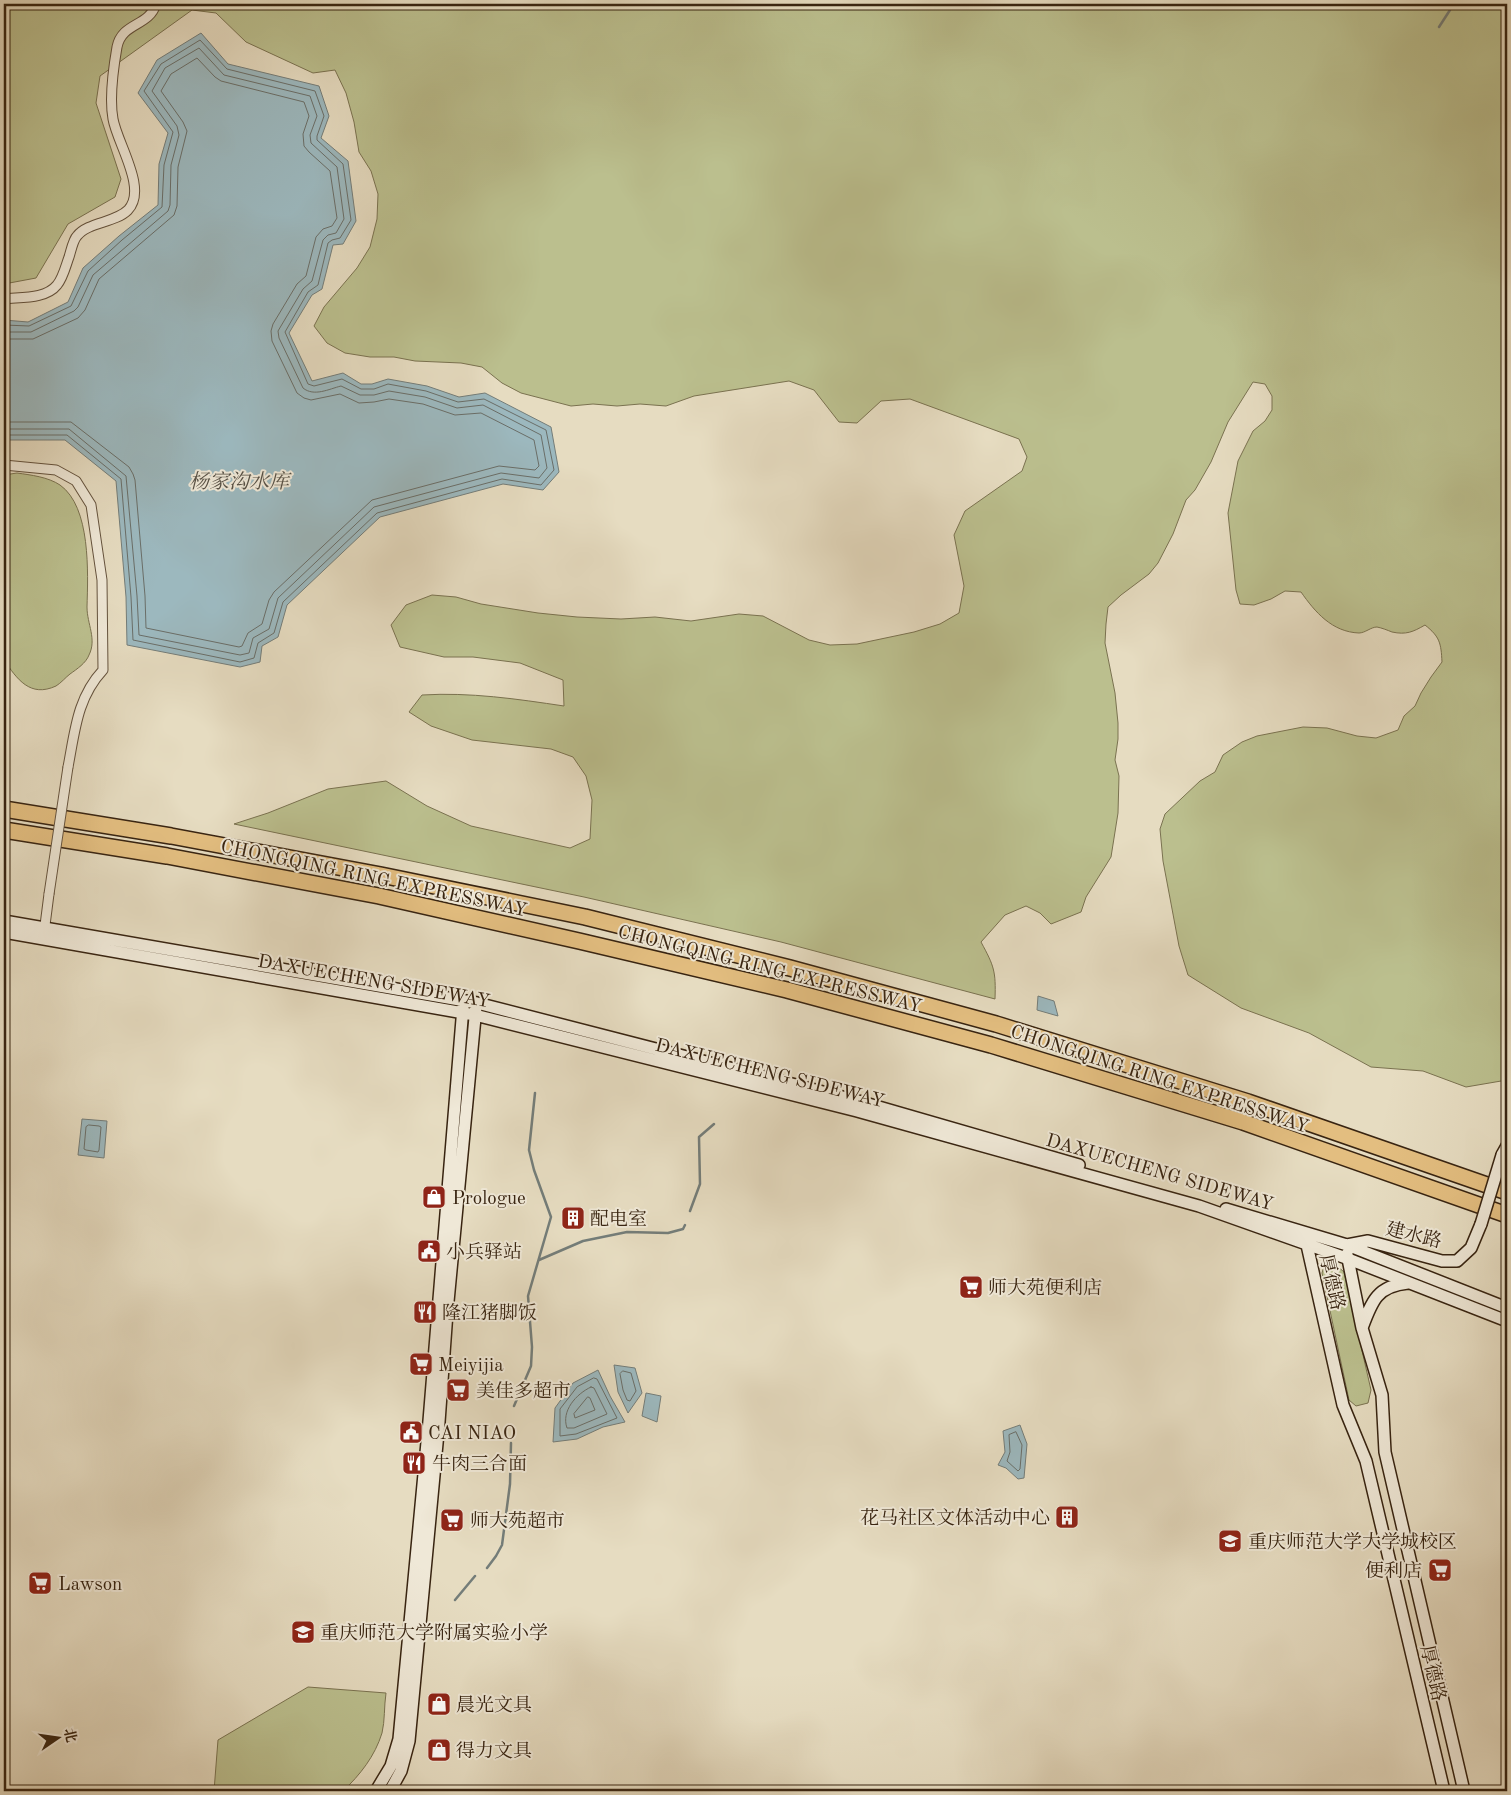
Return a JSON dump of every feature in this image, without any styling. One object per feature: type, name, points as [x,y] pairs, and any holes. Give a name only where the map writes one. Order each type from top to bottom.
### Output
[{"type":"highway","name":"CHONGQING RING EXPRESSWAY","points":[[4,809],[171,836],[401,879],[586,917],[790,968],[996,1024],[1248,1102],[1507,1192]]},
{"type":"highway","name":"CHONGQING RING EXPRESSWAY","points":[[4,830],[167,856],[379,896],[787,990],[991,1045],[1243,1122],[1507,1216]]},
{"type":"street","points":[[4,299],[47,294],[58,284],[77,236],[86,229],[114,219],[129,209],[135,194],[132,176],[113,121],[111,101],[117,46],[122,34],[146,19],[156,4]]},
{"type":"street","points":[[4,466],[56,470],[76,482],[90,505],[102,580],[103,670],[92,681],[81,703],[68,767],[44,934]]},
{"type":"street","name":"DAXUECHENG SIDEWAY","points":[[4,922],[44,934],[462,1013],[476,1009],[868,1104],[1347,1245],[1507,1308]]},
{"type":"street","name":"DAXUECHENG SIDEWAY","points":[[4,932],[44,934],[464,1000],[476,1009],[876,1116],[1199,1206],[1346,1258],[1507,1321]]},
{"type":"street","points":[[376,1791],[391,1766],[399,1739],[429,1422],[464,1000]]},
{"type":"street","points":[[390,1791],[400,1771],[409,1741],[476,1009]]},
{"type":"street","name":"建水路","points":[[1347,1245],[1368,1241],[1442,1261],[1457,1261],[1470,1248],[1481,1224],[1505,1151]]},
{"type":"street","name":"厚德路","points":[[1444,1791],[1366,1461],[1343,1404],[1307,1245],[1347,1245],[1346,1258],[1362,1328],[1382,1395],[1385,1452],[1464,1791]]},
{"type":"street","points":[[1362,1328],[1369,1310],[1381,1291],[1396,1284],[1410,1283]]},
{"type":"green space","points":[[4,4],[1507,4],[1507,1080],[1466,1087],[1423,1071],[1371,1067],[1309,1033],[1241,1008],[1188,975],[1179,946],[1163,861],[1160,829],[1165,814],[1200,781],[1215,772],[1223,755],[1242,742],[1257,736],[1303,727],[1327,728],[1357,736],[1376,738],[1398,730],[1404,716],[1415,706],[1421,693],[1442,662],[1439,641],[1434,633],[1425,625],[1405,633],[1392,632],[1377,627],[1361,633],[1349,632],[1325,620],[1301,592],[1285,591],[1271,599],[1254,605],[1240,604],[1236,590],[1228,513],[1238,461],[1253,431],[1265,421],[1272,410],[1272,396],[1265,384],[1253,382],[1228,422],[1211,462],[1195,490],[1186,500],[1173,534],[1158,563],[1149,574],[1108,607],[1105,643],[1115,693],[1118,739],[1115,760],[1119,776],[1118,813],[1111,857],[1086,897],[1081,912],[1051,924],[1040,913],[1026,906],[1005,915],[981,942],[993,969],[995,999],[781,942],[584,897],[234,824],[268,813],[328,789],[386,781],[427,806],[471,826],[570,848],[590,839],[592,800],[586,776],[573,757],[551,749],[472,740],[431,726],[409,712],[422,695],[440,694],[476,695],[564,706],[563,680],[520,663],[473,657],[444,657],[400,647],[391,625],[406,605],[432,595],[456,597],[481,604],[538,613],[577,617],[621,619],[655,617],[691,621],[739,614],[763,616],[809,640],[830,645],[857,644],[914,632],[940,624],[959,613],[964,586],[954,535],[965,511],[1022,471],[1027,457],[1019,439],[910,399],[881,401],[857,423],[839,422],[814,390],[789,381],[694,396],[666,406],[593,404],[571,406],[521,393],[502,383],[482,367],[461,363],[415,361],[394,357],[370,357],[345,353],[327,343],[314,326],[324,307],[357,268],[370,247],[377,219],[378,194],[371,171],[359,152],[354,122],[346,93],[335,70],[313,73],[246,42],[216,13],[192,10],[100,76],[96,103],[121,179],[115,197],[68,224],[36,278],[4,284]]},
{"type":"green space","points":[[17,473],[45,478],[55,482],[70,495],[77,509],[86,542],[88,577],[87,613],[92,637],[91,649],[88,658],[81,666],[58,685],[39,690],[25,685],[19,680],[4,660],[4,475]]},
{"type":"green space","points":[[1335,1264],[1344,1272],[1371,1390],[1368,1403],[1356,1406],[1349,1400],[1322,1273],[1324,1266]]},
{"type":"green space","points":[[308,1687],[386,1693],[382,1733],[371,1757],[355,1778],[343,1791],[214,1791],[218,1740]]},
{"type":"water","name":"杨家沟水库","points":[[201,33],[228,64],[319,86],[329,116],[321,138],[348,161],[356,221],[343,244],[333,245],[322,289],[312,295],[289,333],[312,381],[343,373],[361,384],[372,384],[388,379],[427,386],[459,397],[485,393],[551,427],[559,472],[543,490],[503,484],[380,517],[287,605],[278,637],[262,646],[260,662],[240,667],[127,645],[126,597],[116,481],[65,440],[4,440],[4,320],[28,322],[68,302],[83,268],[158,205],[159,164],[168,133],[138,93],[157,60]]},
{"type":"water","points":[[1038,996],[1054,1001],[1058,1016],[1037,1010]]},
{"type":"water","points":[[82,1119],[107,1121],[104,1158],[78,1155]]},
{"type":"water","points":[[614,1365],[635,1368],[642,1393],[628,1413],[618,1392]]},
{"type":"water","points":[[598,1370],[625,1422],[603,1427],[577,1439],[553,1442],[555,1408],[573,1383]]},
{"type":"water","points":[[646,1393],[661,1396],[657,1422],[642,1416]]},
{"type":"water","points":[[1020,1425],[1027,1444],[1024,1478],[1018,1479],[1006,1468],[998,1465],[1005,1452],[1003,1431]]},
{"type":"waterway","points":[[1439,27],[1450,10]]},
{"type":"waterway","points":[[514,1406],[531,1366],[532,1347],[528,1296],[551,1217],[529,1150],[535,1093]]},
{"type":"waterway","points":[[690,1211],[700,1184],[699,1137],[714,1124]]},
{"type":"waterway","points":[[539,1260],[583,1241],[627,1232],[668,1233],[683,1229],[685,1225]]},
{"type":"waterway","points":[[487,1568],[502,1545],[510,1484],[511,1443]]},
{"type":"waterway","points":[[455,1600],[475,1576]]},
{"type":"place","name":"Prologue","points":[[434,1197]]},
{"type":"place","name":"配电室","points":[[573,1218]]},
{"type":"place","name":"小兵驿站","points":[[429,1251]]},
{"type":"place","name":"师大苑便利店","points":[[971,1287]]},
{"type":"place","name":"隆江猪脚饭","points":[[425,1312]]},
{"type":"place","name":"Meiyijia","points":[[421,1364]]},
{"type":"place","name":"美佳多超市","points":[[458,1390]]},
{"type":"place","name":"CAI NIAO","points":[[411,1432]]},
{"type":"place","name":"牛肉三合面","points":[[414,1463]]},
{"type":"place","name":"花马社区文体活动中心","points":[[1067,1517]]},
{"type":"place","name":"师大苑超市","points":[[452,1520]]},
{"type":"place","name":"重庆师范大学大学城校区","points":[[1230,1541]]},
{"type":"place","name":"便利店","points":[[1440,1570]]},
{"type":"place","name":"Lawson","points":[[40,1583]]},
{"type":"place","name":"重庆师范大学附属实验小学","points":[[303,1632]]},
{"type":"place","name":"晨光文具","points":[[439,1704]]},
{"type":"place","name":"得力文具","points":[[439,1750]]}]
